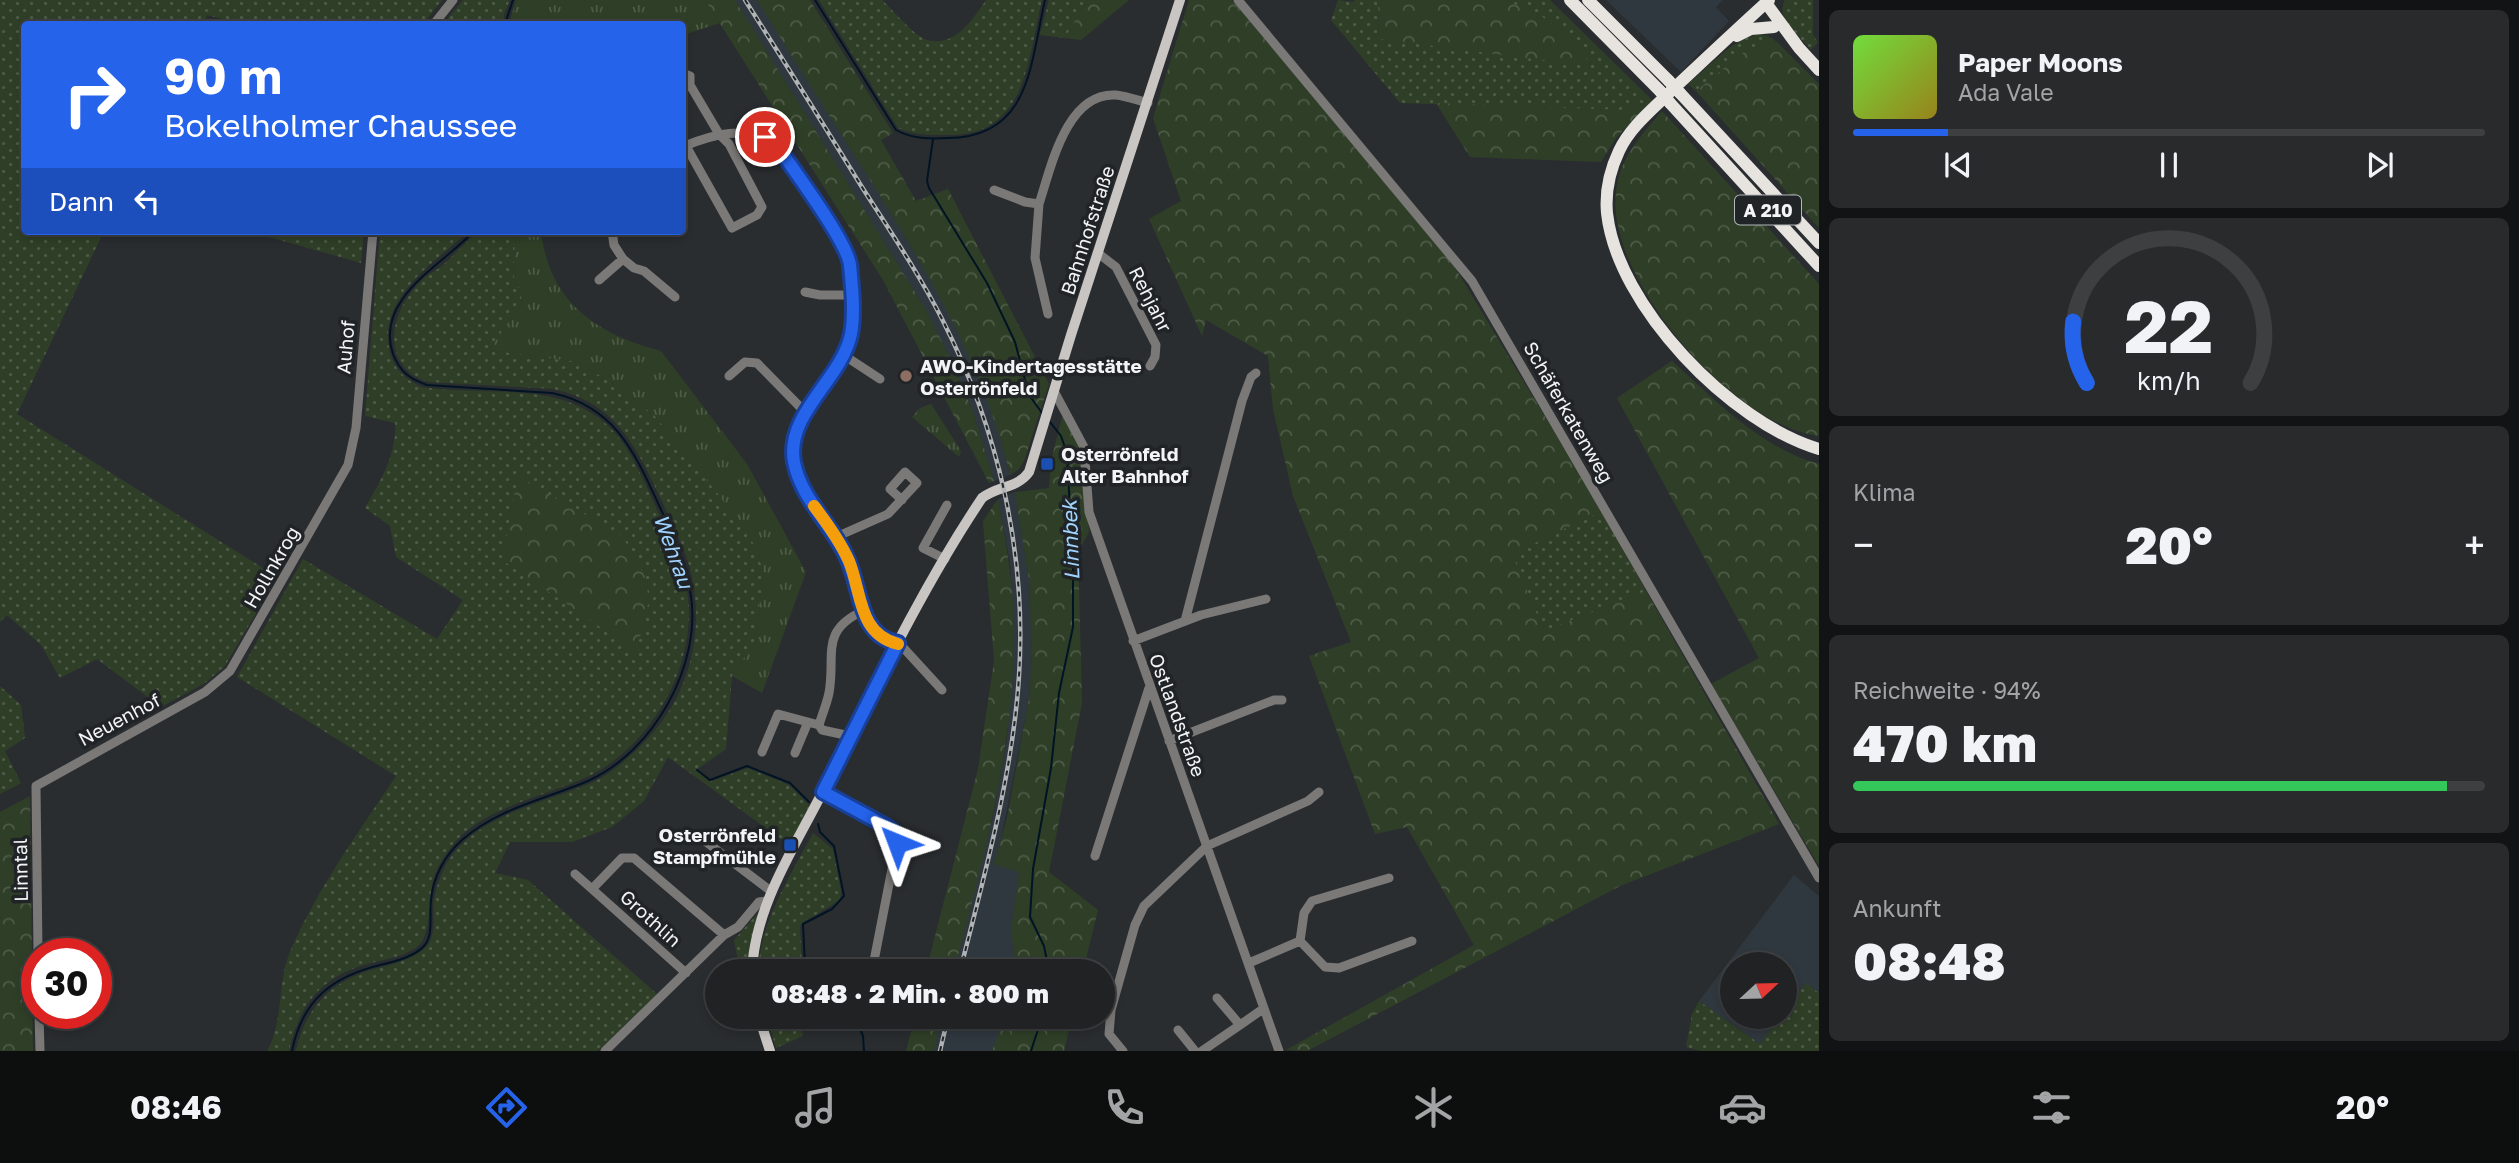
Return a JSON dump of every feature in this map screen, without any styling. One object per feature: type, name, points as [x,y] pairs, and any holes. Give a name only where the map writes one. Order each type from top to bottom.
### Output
[{"type":"highway","name":"A 210","points":[[1570,0],[1660,91],[1819,266]]},
{"type":"highway","name":"A 210","points":[[1588,0],[1670,81],[1819,241]]},
{"type":"highway","points":[[1764,5],[1774,27],[1799,48]]},
{"type":"highway","points":[[1764,5],[1819,70]]},
{"type":"highway","points":[[1764,5],[1629,134],[1612,167],[1607,192],[1607,213],[1625,271],[1658,323],[1688,361],[1713,384],[1770,427],[1786,437],[1819,449]]},
{"type":"highway","points":[[1713,51],[1743,32],[1774,27]]},
{"type":"highway","points":[[1770,427],[1801,439],[1819,441]]},
{"type":"main road","name":"Bahnhofstraße","points":[[945,559],[982,498],[990,492],[1017,484],[1029,472],[1180,0]]},
{"type":"main road","points":[[753,959],[754,947],[772,893],[898,643],[945,559]]},
{"type":"main road","points":[[763,1029],[770,1051]]},
{"type":"street","points":[[436,21],[453,0]]},
{"type":"street","name":"Schäferkatenweg","points":[[1238,0],[1472,281],[1819,878]]},
{"type":"street","points":[[686,87],[729,144],[762,207],[757,215],[732,228],[686,150]]},
{"type":"street","points":[[1048,314],[1034,258],[1039,204],[1059,144],[1069,124],[1091,101],[1116,95],[1148,103]]},
{"type":"street","points":[[686,146],[719,134],[738,132],[765,137],[776,144],[842,243],[850,261],[851,335],[815,402],[805,412],[796,430],[794,459],[800,484],[849,560],[863,611],[870,626],[887,641],[898,643],[942,690]]},
{"type":"street","points":[[994,190],[1025,202],[1039,204]]},
{"type":"street","name":"Auhof","points":[[348,465],[356,428],[373,235]]},
{"type":"street","points":[[613,235],[614,245],[623,259],[634,268],[644,271],[675,297]]},
{"type":"street","name":"Rehjahr","points":[[1099,254],[1116,267],[1156,345],[1156,357],[1150,366]]},
{"type":"street","points":[[599,280],[623,259]]},
{"type":"street","points":[[805,292],[852,295]]},
{"type":"street","points":[[842,355],[880,379]]},
{"type":"street","points":[[729,376],[745,362],[757,363],[805,412]]},
{"type":"street","points":[[1185,621],[1242,401],[1254,375]]},
{"type":"street","name":"Ostlandstraße","points":[[1054,391],[1084,447],[1089,512],[1279,1051]]},
{"type":"street","name":"Hollnkrog","points":[[219,682],[240,657],[348,465]]},
{"type":"street","points":[[836,537],[888,514],[902,500]]},
{"type":"street","points":[[945,559],[923,548],[947,505]]},
{"type":"street","points":[[1133,641],[1200,615],[1266,599]]},
{"type":"street","points":[[819,725],[829,695],[834,638],[842,623],[863,611]]},
{"type":"street","name":"Neuenhof","points":[[36,786],[219,682]]},
{"type":"street","points":[[1095,856],[1149,688]]},
{"type":"street","points":[[1169,741],[1282,700]]},
{"type":"street","points":[[762,752],[778,714],[819,725],[822,730],[850,736]]},
{"type":"street","points":[[795,752],[808,722]]},
{"type":"street","name":"Linntal","points":[[36,786],[38,938]]},
{"type":"street","points":[[823,792],[894,832],[897,843],[874,959]]},
{"type":"street","points":[[1123,1051],[1109,1034],[1111,1010],[1135,926],[1144,906],[1207,846],[1308,801],[1319,792]]},
{"type":"street","points":[[697,835],[772,893]]},
{"type":"street","name":"Grothlin","points":[[592,889],[622,858],[634,858],[724,935]]},
{"type":"street","name":"Grothlin","points":[[575,874],[686,973]]},
{"type":"street","points":[[1300,941],[1304,913],[1312,901],[1389,878]]},
{"type":"street","name":"Grothlin","points":[[605,1051],[724,935],[738,927],[759,902],[772,893]]},
{"type":"street","points":[[1249,964],[1300,941]]},
{"type":"street","points":[[1300,941],[1325,967],[1339,968],[1412,941]]},
{"type":"street","points":[[1216,998],[1240,1025]]},
{"type":"street","points":[[1202,1051],[1264,1009]]},
{"type":"street","points":[[39,1029],[40,1051]]},
{"type":"street","points":[[1178,1030],[1195,1051]]},
{"type":"shaded area","points":[[735,0],[757,0],[943,301],[991,404],[1010,475],[994,481],[973,412],[926,310]]},
{"type":"shaded area","points":[[1606,0],[1723,0],[1716,7],[1729,21],[1681,72]]},
{"type":"shaded area","points":[[1015,492],[1029,580],[1032,654],[1029,698],[996,864],[1019,872],[1011,931],[1015,959],[957,959],[994,812],[1007,740],[1014,630],[1010,563],[998,499]]},
{"type":"shaded area","points":[[1794,875],[1819,896],[1819,993],[1806,983],[1797,995],[1797,952],[1736,952]]},
{"type":"shaded area","points":[[1720,973],[1720,1016],[1699,1001]]},
{"type":"shaded area","points":[[939,1029],[1001,1029],[993,1051],[934,1051]]},
{"type":"shaded area","points":[[1739,1029],[1771,1029],[1760,1044]]},
{"type":"green space","points":[[0,0],[442,0],[425,21],[230,21],[207,15],[206,21],[21,21],[21,235],[102,235],[17,414],[277,577],[225,666],[205,683],[161,707],[97,659],[60,678],[41,645],[7,615],[0,622]]},
{"type":"green space","points":[[463,0],[510,0],[503,21],[446,21]]},
{"type":"green space","points":[[516,0],[705,0],[720,23],[686,34],[686,21],[510,21]]},
{"type":"green space","points":[[705,0],[735,0],[926,310],[973,412],[994,481],[989,483],[883,280]]},
{"type":"green space","points":[[757,0],[810,0],[893,133],[881,140],[916,201],[948,189],[1049,384],[1024,461],[1019,469],[1010,475],[985,395],[932,283]]},
{"type":"green space","points":[[819,0],[882,0],[922,38],[937,41],[955,36],[986,0],[1042,0],[1027,68],[1010,107],[995,122],[976,131],[938,135],[917,134],[898,128]]},
{"type":"green space","points":[[1049,0],[1087,0],[1065,38],[1040,35]]},
{"type":"green space","points":[[1087,0],[1129,0],[1081,40],[1065,38]]},
{"type":"green space","points":[[1189,0],[1232,0],[1454,266],[1602,511],[1512,554],[1544,631],[1646,591],[1779,824],[1620,886],[1307,1051],[1286,1050],[1474,945],[1407,827],[1375,834],[1309,656],[1351,642],[1293,496],[1273,409],[1268,356],[1206,320],[1202,336],[1149,219],[1181,201],[1153,118]]},
{"type":"green space","points":[[1338,0],[1378,0],[1379,39],[1544,18],[1506,0],[1550,0],[1653,101],[1645,108],[1635,100],[1621,110],[1400,103],[1331,20]]},
{"type":"green space","points":[[1378,0],[1506,0],[1544,18],[1569,36],[1588,61],[1588,66],[1379,39]]},
{"type":"green space","points":[[1785,0],[1813,0],[1813,35],[1818,42],[1811,50],[1786,20],[1783,14]]},
{"type":"green space","points":[[1760,34],[1777,42],[1749,48],[1696,91],[1688,84],[1731,47]]},
{"type":"green space","points":[[1777,42],[1819,84],[1819,228],[1696,91],[1749,48]]},
{"type":"green space","points":[[1635,100],[1645,108],[1616,138],[1601,162],[1470,157],[1436,103],[1621,110]]},
{"type":"green space","points":[[1662,111],[1819,284],[1819,436],[1786,427],[1750,406],[1715,378],[1682,343],[1654,305],[1632,266],[1618,228],[1618,180],[1632,149]]},
{"type":"green space","points":[[262,235],[364,235],[361,263]]},
{"type":"green space","points":[[380,235],[464,235],[425,269],[400,298],[388,333],[392,359],[406,378],[422,387],[533,394],[559,399],[584,408],[606,424],[631,456],[682,570],[687,588],[689,623],[685,650],[665,701],[632,745],[589,776],[503,809],[471,828],[453,844],[437,869],[431,888],[426,934],[418,946],[399,956],[349,971],[323,986],[313,996],[298,1021],[289,1051],[267,1051],[276,1027],[283,976],[290,952],[339,862],[396,776],[237,677],[303,559],[437,639],[463,600],[396,557],[390,526],[365,508],[390,457],[395,423],[365,416]]},
{"type":"green space","points":[[474,235],[516,235],[513,273],[523,302],[489,350],[578,362],[617,386],[655,416],[747,529],[759,555],[763,573],[756,640],[732,676],[726,749],[696,770],[709,782],[748,768],[789,785],[810,806],[789,845],[668,757],[644,801],[612,827],[572,842],[510,842],[495,873],[528,880],[657,994],[598,1051],[296,1051],[311,1012],[339,984],[365,972],[410,958],[424,949],[433,933],[434,899],[438,884],[448,862],[463,843],[492,823],[591,783],[622,763],[664,719],[676,699],[692,656],[696,611],[689,565],[643,463],[622,430],[609,416],[575,396],[553,389],[428,382],[418,378],[402,365],[394,344],[399,313],[417,285],[443,265]]},
{"type":"green space","points":[[516,235],[542,235],[546,256],[565,296],[597,324],[616,335],[661,351],[747,464],[806,572],[762,693],[732,676],[756,640],[763,573],[759,555],[746,529],[655,416],[617,386],[578,362],[489,350],[523,302],[513,273]]},
{"type":"green space","points":[[1672,361],[1740,422],[1778,447],[1819,464],[1819,866],[1711,684],[1759,658],[1617,398]]},
{"type":"green space","points":[[931,404],[961,451],[959,457],[912,417],[920,408]]},
{"type":"green space","points":[[1062,417],[1080,447],[1089,532],[1078,552],[1082,703],[1049,872],[1098,910],[1086,959],[1015,959],[1011,931],[1019,872],[994,864],[1007,818],[1029,698],[1032,654],[1029,580],[1015,492],[1049,488],[1051,461]]},
{"type":"green space","points":[[518,476],[621,535],[645,577],[649,600],[635,651],[502,560]]},
{"type":"green space","points":[[998,499],[1007,548],[1014,614],[1009,717],[986,845],[957,959],[929,959],[978,769],[994,661],[983,521]]},
{"type":"green space","points":[[1602,511],[1646,591],[1544,631],[1511,554]]},
{"type":"green space","points":[[0,686],[21,705],[25,738],[5,751],[21,783],[0,794]]},
{"type":"green space","points":[[30,796],[32,938],[21,938],[21,1029],[33,1029],[33,1051],[0,1051],[0,812]]},
{"type":"green space","points":[[813,833],[833,849],[841,891],[840,900],[800,926],[802,959],[759,959],[765,934],[786,883]]},
{"type":"green space","points":[[757,914],[759,915],[751,938],[749,959],[738,959],[734,940]]},
{"type":"green space","points":[[1806,983],[1819,993],[1819,1051],[1701,1051],[1686,1047],[1692,1014],[1699,1001],[1720,1016],[1720,1029],[1739,1029],[1760,1044],[1771,1029],[1797,1029],[1797,995]]},
{"type":"green space","points":[[770,1029],[802,1029],[803,1036],[776,1048]]},
{"type":"green space","points":[[912,1029],[939,1029],[934,1051],[906,1051]]},
{"type":"green space","points":[[1000,1029],[1069,1029],[1064,1051],[992,1051]]},
{"type":"waterway","name":"Wehrau","points":[[506,21],[513,0]]},
{"type":"waterway","name":"Wehrau","points":[[815,0],[896,130],[915,137],[935,138],[975,134],[996,125],[1011,111],[1030,72],[1045,0]]},
{"type":"waterway","name":"Linnbek","points":[[933,139],[927,181],[929,188],[987,283],[1015,342],[1029,395],[1042,413]]},
{"type":"waterway","name":"Wehrau","points":[[292,1051],[303,1018],[311,1005],[333,984],[363,970],[404,958],[424,946],[429,936],[432,891],[437,875],[445,860],[462,840],[507,812],[590,780],[613,766],[634,748],[653,727],[668,703],[688,650],[692,623],[691,596],[682,559],[639,464],[606,419],[573,399],[552,393],[427,385],[406,374],[399,366],[393,354],[390,334],[393,316],[402,299],[470,235]]},
{"type":"waterway","name":"Linnbek","points":[[1047,959],[1044,946],[1030,917],[1033,869],[1051,768],[1059,693],[1073,627],[1067,453],[1061,436],[1050,422]]},
{"type":"waterway","points":[[697,770],[710,780],[747,766],[790,783],[809,802]]},
{"type":"waterway","points":[[805,959],[803,924],[832,909],[844,896],[834,846],[820,832],[818,824]]},
{"type":"waterway","points":[[860,1029],[864,1051]]},
{"type":"waterway","name":"Linnbek","points":[[1031,1051],[1038,1029]]},
{"type":"railway","points":[[745,0],[903,250],[942,319],[979,404],[1005,493],[1018,584],[1020,630],[1016,713],[996,825],[963,959]]},
{"type":"railway","points":[[940,1051],[945,1029]]},
{"type":"slow traffic","points":[[814,506],[849,560],[863,611],[870,626],[887,641],[898,644]]},
{"type":"place","name":"AWO-Kindertagesstätte Osterrönfeld","points":[[906,376]]},
{"type":"place","name":"Osterrönfeld Alter Bahnhof","points":[[1047,464]]},
{"type":"place","name":"Osterrönfeld Stampfmühle","points":[[790,845]]},
{"type":"route","points":[[765,137],[776,144],[842,243],[850,261],[851,335],[839,362],[796,430],[794,459],[800,484],[849,560],[863,611],[870,626],[887,641],[898,643],[823,792],[886,826],[894,832],[897,843]]}]
